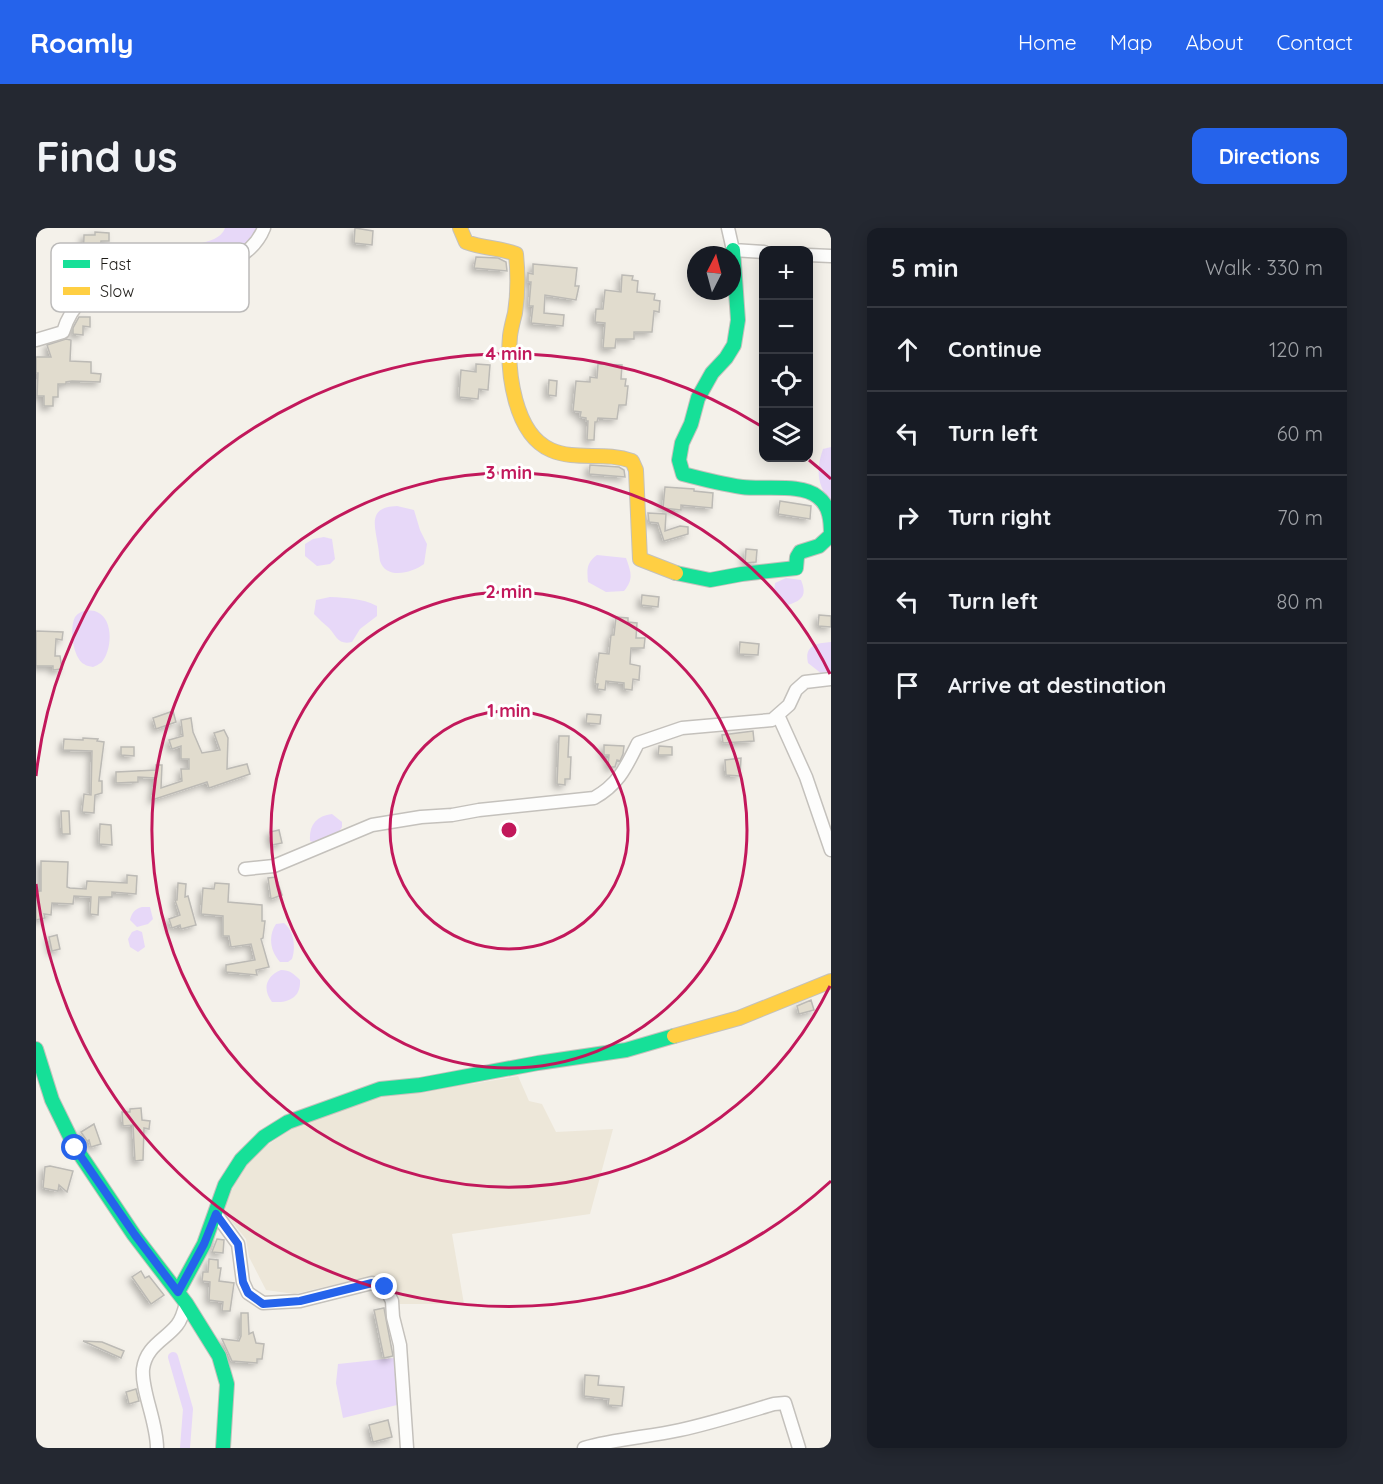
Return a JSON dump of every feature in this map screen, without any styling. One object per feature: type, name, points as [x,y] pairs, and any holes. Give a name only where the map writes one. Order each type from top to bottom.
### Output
[{"type":"street","points":[[249,250],[261,236],[264,228]]},
{"type":"street","points":[[460,228],[466,242],[481,248],[500,248],[516,254],[517,281],[510,338],[512,368],[520,416],[531,432],[549,450],[569,455],[613,456],[632,461],[636,470],[640,559],[680,575],[710,580],[796,568],[800,552],[819,546],[831,535],[831,518],[826,506],[815,494],[788,489],[732,486],[683,474],[679,460],[682,443],[691,424],[698,398],[712,374],[734,345],[738,320],[737,300]]},
{"type":"street","points":[[728,228],[732,246]]},
{"type":"street","points":[[741,251],[759,252]]},
{"type":"street","points":[[813,255],[831,256]]},
{"type":"street","points":[[36,340],[63,332],[71,312]]},
{"type":"street","points":[[245,869],[274,866],[372,825],[421,817],[594,798],[609,789],[622,774],[638,743],[682,728],[772,720],[789,705],[796,690],[805,682],[831,679]]},
{"type":"street","points":[[778,715],[806,777],[831,850]]},
{"type":"street","points":[[157,1448],[157,1433],[143,1368],[154,1344],[176,1327],[182,1319],[182,1298],[216,1214],[225,1185],[241,1160],[264,1137],[288,1122],[380,1089],[420,1085],[537,1063],[626,1050],[739,1018],[831,981]]},
{"type":"street","points":[[36,1048],[52,1100],[75,1148],[182,1298],[219,1356],[227,1384],[223,1448]]},
{"type":"street","points":[[216,1214],[238,1244],[243,1282],[248,1293],[263,1304],[308,1299],[372,1283],[385,1287],[392,1301],[393,1317],[400,1345],[407,1448]]},
{"type":"street","points":[[584,1448],[681,1430],[785,1403],[799,1448]]},
{"type":"shaded area","points":[[225,228],[260,228],[247,243],[202,243],[218,237]]},
{"type":"shaded area","points":[[831,447],[831,504],[823,491],[819,478],[819,465],[823,449]]},
{"type":"shaded area","points":[[397,506],[414,510],[427,544],[424,564],[413,570],[393,573],[383,567],[380,561],[375,519],[381,510]]},
{"type":"shaded area","points":[[324,537],[332,539],[335,559],[330,564],[317,566],[305,556],[305,544],[313,539]]},
{"type":"shaded area","points":[[597,555],[626,558],[631,575],[624,591],[606,592],[588,582],[588,567]]},
{"type":"shaded area","points":[[786,578],[801,580],[804,590],[800,599],[788,605],[774,591],[775,583]]},
{"type":"shaded area","points":[[330,597],[371,603],[377,606],[377,616],[360,629],[352,642],[341,641],[314,614],[316,600]]},
{"type":"shaded area","points":[[87,610],[96,611],[103,616],[110,635],[105,657],[102,662],[93,667],[80,661],[72,635],[75,617]]},
{"type":"shaded area","points":[[831,642],[831,674],[822,674],[808,663],[808,652],[817,644]]},
{"type":"shaded area","points":[[332,814],[342,822],[337,835],[315,843],[310,841],[312,826],[315,822]]},
{"type":"shaded area","points":[[142,907],[150,907],[153,919],[148,924],[137,927],[130,920],[134,911]]},
{"type":"shaded area","points":[[284,923],[292,935],[294,949],[292,959],[288,962],[280,962],[274,953],[271,938],[276,924]]},
{"type":"shaded area","points":[[137,930],[142,932],[145,947],[138,952],[130,947],[128,939],[132,932]]},
{"type":"shaded area","points":[[281,970],[296,976],[300,980],[300,986],[292,998],[283,1002],[272,1002],[267,992],[267,983]]},
{"type":"shaded area","points":[[518,1076],[529,1101],[542,1104],[556,1132],[613,1129],[590,1214],[452,1234],[464,1304],[398,1304],[389,1280],[372,1276],[294,1294],[266,1290],[249,1257],[246,1239],[223,1211],[239,1174],[262,1149],[294,1127],[395,1091],[472,1084]]},
{"type":"shaded area","points":[[394,1358],[397,1405],[343,1418],[336,1383],[338,1364]]},
{"type":"building","points":[[355,228],[373,231],[372,245],[354,243]]},
{"type":"building","points":[[95,232],[109,233],[109,241],[84,243],[84,235],[95,235]]},
{"type":"building","points":[[476,257],[498,258],[506,262],[507,271],[474,268]]},
{"type":"building","points":[[533,264],[577,268],[575,286],[579,286],[576,300],[545,295],[544,313],[564,315],[563,326],[531,323],[533,306],[529,306],[531,282],[528,282],[528,273],[533,274]]},
{"type":"building","points":[[622,275],[633,276],[632,280],[638,281],[637,292],[655,294],[654,300],[660,301],[659,312],[654,311],[652,332],[634,332],[634,339],[616,339],[615,348],[603,348],[605,323],[595,322],[596,309],[603,309],[605,290],[621,292]]},
{"type":"building","points":[[79,317],[90,317],[90,327],[83,326],[83,335],[73,334],[73,328]]},
{"type":"building","points":[[66,339],[71,340],[70,361],[91,362],[91,373],[101,374],[100,382],[72,381],[58,384],[58,397],[53,397],[53,406],[44,406],[44,396],[37,396],[36,357],[51,357],[47,345]]},
{"type":"building","points":[[476,364],[490,365],[488,390],[479,389],[478,399],[459,397],[461,370],[476,372]]},
{"type":"building","points":[[598,364],[622,365],[621,379],[626,379],[625,386],[628,386],[626,405],[619,405],[617,419],[598,418],[595,422],[594,440],[587,440],[588,421],[580,417],[581,412],[573,411],[576,381],[590,382],[590,377],[597,378]]},
{"type":"building","points":[[549,380],[557,381],[556,396],[548,395]]},
{"type":"building","points":[[590,465],[619,467],[624,470],[625,477],[589,474]]},
{"type":"building","points":[[665,487],[713,493],[712,508],[681,505],[681,510],[663,508]]},
{"type":"building","points":[[780,501],[811,506],[810,519],[778,514]]},
{"type":"building","points":[[648,513],[666,514],[665,531],[680,526],[688,527],[688,534],[664,541],[658,523],[649,522]]},
{"type":"building","points":[[746,549],[757,550],[756,562],[745,563]]},
{"type":"building","points":[[642,595],[659,597],[658,607],[641,605]]},
{"type":"building","points":[[819,615],[831,616],[831,627],[818,626]]},
{"type":"building","points":[[616,617],[628,618],[628,622],[637,623],[636,638],[645,638],[644,648],[631,648],[630,664],[640,666],[639,680],[633,679],[632,690],[624,689],[624,683],[606,681],[605,690],[597,689],[598,684],[595,684],[599,653],[609,654]]},
{"type":"building","points":[[36,631],[63,632],[62,640],[56,639],[55,656],[60,656],[62,669],[53,670],[53,666],[36,666]]},
{"type":"building","points":[[740,642],[759,644],[758,655],[739,654]]},
{"type":"building","points":[[173,711],[176,722],[156,729],[153,718]]},
{"type":"building","points":[[587,714],[601,715],[600,724],[586,723]]},
{"type":"building","points":[[191,718],[193,732],[202,753],[220,750],[214,733],[224,730],[228,738],[227,769],[247,764],[250,774],[209,788],[207,782],[152,800],[155,778],[138,777],[138,782],[116,783],[116,772],[156,770],[156,765],[162,765],[161,788],[182,781],[181,769],[189,769],[189,759],[181,759],[181,746],[172,749],[169,740],[183,736],[181,720]]},
{"type":"building","points":[[753,731],[754,741],[723,743],[722,735]]},
{"type":"building","points":[[559,736],[569,736],[570,779],[565,779],[565,785],[557,784]]},
{"type":"building","points":[[83,738],[98,739],[97,741],[104,742],[99,781],[102,781],[102,793],[95,795],[94,813],[82,812],[84,794],[91,795],[92,751],[63,750],[64,739],[83,740]]},
{"type":"building","points":[[604,745],[624,746],[620,761],[617,760],[615,767],[608,767],[609,755],[604,755]]},
{"type":"building","points":[[659,746],[672,747],[672,755],[658,755]]},
{"type":"building","points":[[121,747],[134,747],[134,756],[121,755]]},
{"type":"building","points":[[741,758],[740,776],[726,775],[725,760]]},
{"type":"building","points":[[61,811],[69,811],[70,834],[62,834]]},
{"type":"building","points":[[100,824],[111,825],[112,845],[99,844]]},
{"type":"building","points":[[279,830],[282,843],[272,845],[270,832]]},
{"type":"building","points":[[41,861],[68,862],[67,887],[70,888],[86,889],[87,881],[127,883],[127,875],[137,876],[136,894],[112,892],[112,897],[99,897],[98,915],[90,914],[91,897],[74,896],[73,904],[52,903],[51,915],[44,914],[45,918],[36,920],[36,891],[41,891]]},
{"type":"building","points":[[276,877],[282,895],[271,899],[268,878]]},
{"type":"building","points":[[178,883],[186,884],[185,897],[188,896],[196,925],[181,929],[180,925],[172,928],[169,919],[180,915],[175,900],[177,900]]},
{"type":"building","points":[[215,883],[229,884],[228,902],[262,905],[262,921],[265,921],[261,939],[269,967],[256,970],[257,975],[226,972],[226,965],[255,960],[251,944],[231,947],[229,936],[223,936],[223,916],[201,914],[203,888],[214,889]]},
{"type":"building","points":[[57,935],[60,949],[52,951],[49,937]]},
{"type":"building","points":[[811,1000],[814,1010],[799,1014],[797,1006]]},
{"type":"building","points":[[141,1108],[142,1120],[150,1121],[149,1129],[144,1128],[143,1160],[135,1161],[133,1125],[123,1126],[122,1112]]},
{"type":"building","points":[[94,1124],[101,1144],[91,1147],[89,1140],[87,1141],[81,1132]]},
{"type":"building","points":[[45,1167],[73,1171],[67,1192],[59,1185],[58,1191],[43,1188]]},
{"type":"building","points":[[217,1239],[224,1240],[223,1253],[212,1252]]},
{"type":"building","points":[[209,1259],[218,1260],[218,1268],[221,1268],[219,1281],[234,1283],[230,1311],[222,1311],[223,1302],[209,1300],[210,1282],[202,1281],[203,1272],[208,1272]]},
{"type":"building","points":[[141,1271],[145,1278],[149,1276],[164,1295],[151,1304],[132,1277]]},
{"type":"building","points":[[384,1308],[393,1356],[384,1358],[374,1310]]},
{"type":"building","points":[[241,1313],[248,1313],[249,1334],[253,1332],[256,1343],[264,1344],[262,1359],[257,1359],[257,1363],[232,1361],[222,1339],[239,1341]]},
{"type":"building","points":[[83,1341],[102,1342],[124,1351],[121,1358]]},
{"type":"building","points":[[585,1375],[599,1376],[598,1385],[624,1387],[622,1406],[608,1405],[609,1399],[584,1396]]},
{"type":"building","points":[[136,1389],[139,1401],[129,1404],[126,1392]]},
{"type":"building","points":[[388,1420],[392,1437],[373,1442],[369,1425]]},
{"type":"waterway","points":[[173,1357],[188,1409],[185,1448]]},
{"type":"traffic: fast","points":[[676,573],[710,580],[796,568],[800,552],[819,546],[831,535],[827,509],[822,501],[811,493],[792,488],[742,487],[683,474],[679,460],[682,443],[691,424],[698,398],[712,373],[734,345],[738,320],[737,300]]},
{"type":"traffic: fast","points":[[178,1292],[204,1244],[225,1185],[241,1160],[264,1137],[288,1122],[380,1089],[420,1085],[538,1063],[626,1050],[674,1036]]},
{"type":"traffic: fast","points":[[36,1049],[52,1100],[75,1147],[134,1235],[186,1303],[219,1356],[227,1384],[223,1448]]},
{"type":"traffic: slow","points":[[460,228],[466,242],[516,254],[517,291],[510,336],[510,366],[516,400],[529,430],[538,442],[551,450],[570,455],[622,458],[632,461],[636,470],[640,559],[676,573]]},
{"type":"traffic: slow","points":[[674,1036],[739,1018],[831,981]]},
{"type":"route","points":[[75,1148],[135,1235],[178,1292],[204,1244],[216,1214],[238,1244],[243,1267],[243,1282],[248,1293],[263,1304],[300,1301],[372,1283],[385,1287]]}]
